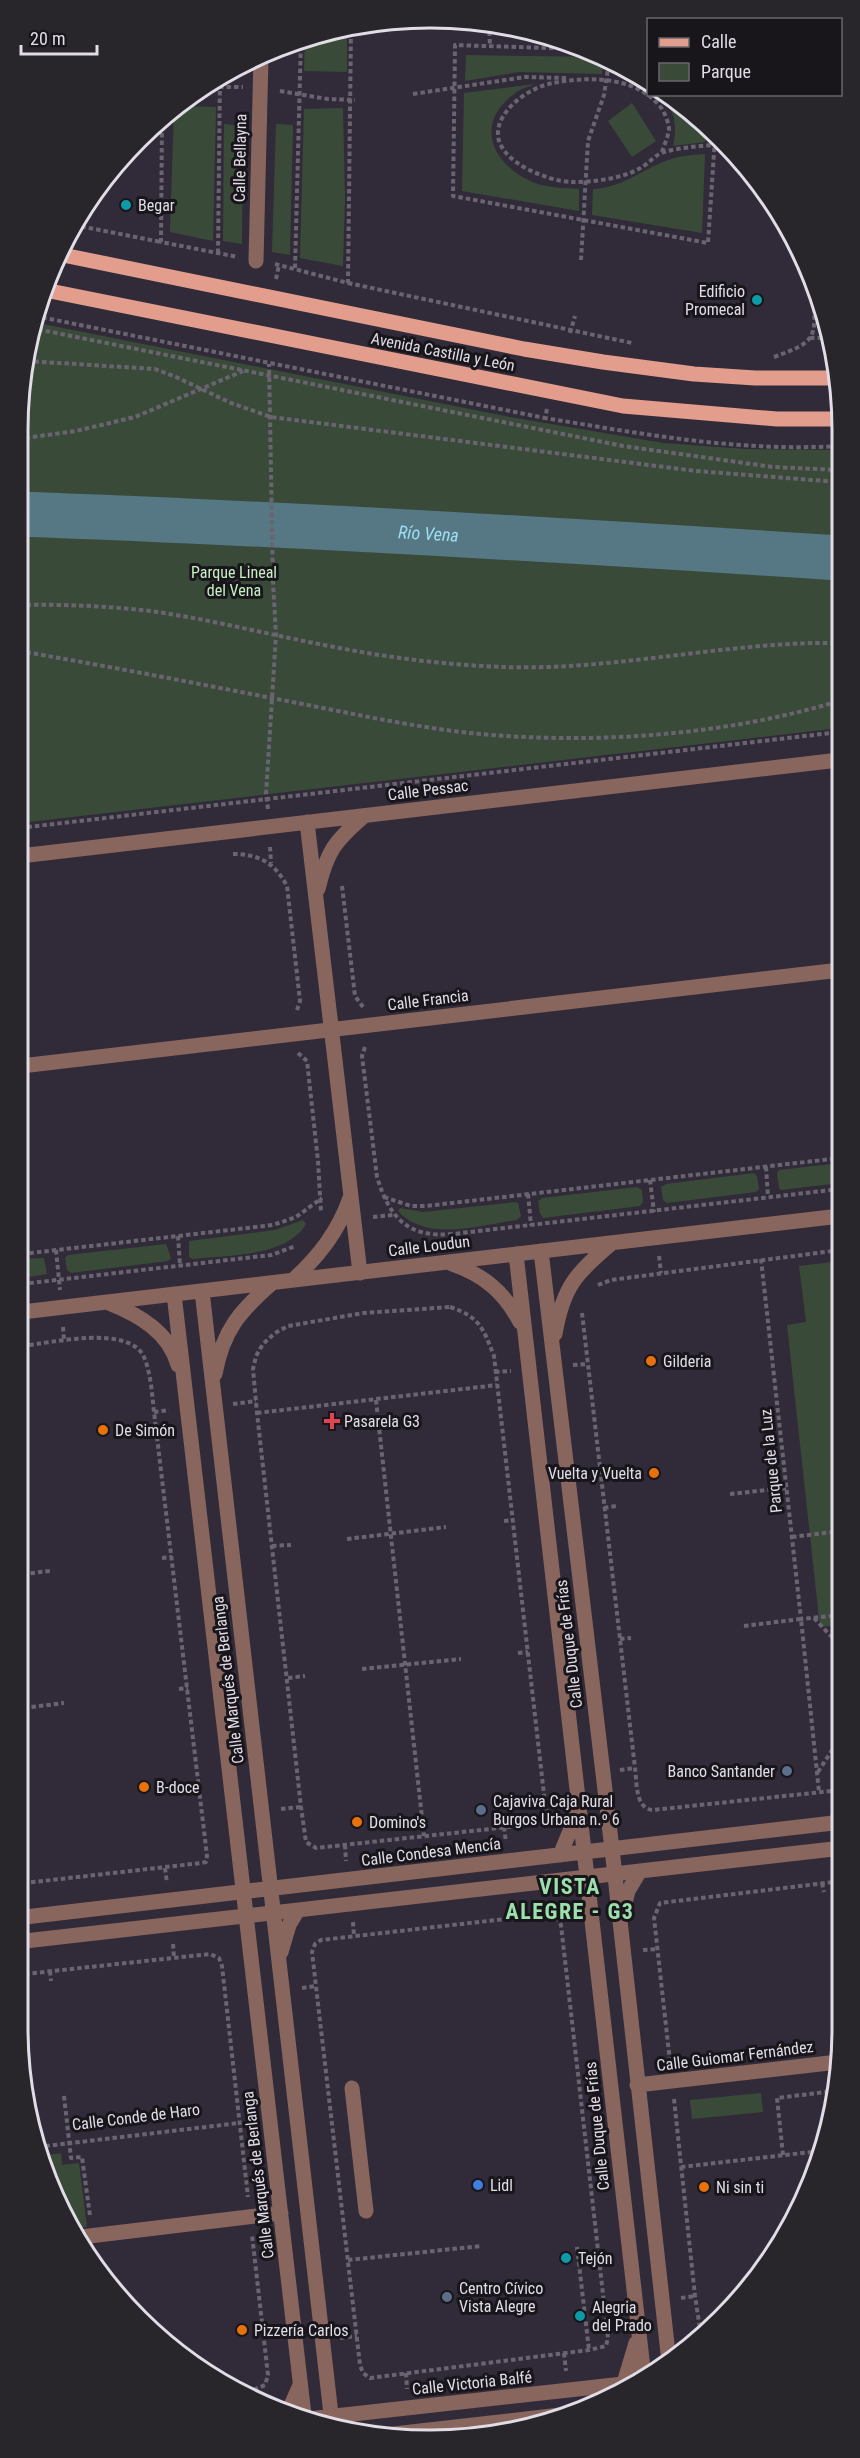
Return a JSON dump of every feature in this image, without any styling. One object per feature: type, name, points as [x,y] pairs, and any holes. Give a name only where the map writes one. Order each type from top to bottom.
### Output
[{"type":"main road","name":"Avenida Castilla y León","points":[[68,256],[524,350],[694,374],[754,378],[828,378]]},
{"type":"main road","name":"Avenida Castilla y León","points":[[53,292],[623,406],[777,419],[832,419]]},
{"type":"street","name":"Calle Bellayna","points":[[256,261],[261,66]]},
{"type":"street","name":"Calle Pessac","points":[[28,854],[832,761]]},
{"type":"street","points":[[316,897],[325,859],[345,832],[363,816]]},
{"type":"street","points":[[307,822],[360,1273]]},
{"type":"street","name":"Calle Francia","points":[[28,1065],[832,971]]},
{"type":"street","points":[[293,1280],[314,1261],[330,1240],[344,1215],[350,1195]]},
{"type":"street","name":"Calle Loudun","points":[[28,1311],[832,1217]]},
{"type":"street","name":"Calle Duque de Frías","points":[[552,1352],[558,1316],[572,1281],[587,1264],[612,1243]]},
{"type":"street","name":"Calle Duque de Frías","points":[[541,1251],[612,1849],[668,2351]]},
{"type":"street","name":"Calle Duque de Frías","points":[[516,1254],[643,2368]]},
{"type":"street","name":"Calle Duque de Frías","points":[[447,1262],[483,1278],[499,1290],[520,1322],[527,1352]]},
{"type":"street","name":"Calle Marqués de Berlanga","points":[[213,1389],[217,1367],[229,1329],[238,1314],[272,1283]]},
{"type":"street","name":"Calle Marqués de Berlanga","points":[[202,1291],[273,1912],[327,2416]]},
{"type":"street","name":"Calle Marqués de Berlanga","points":[[174,1294],[303,2409]]},
{"type":"street","name":"Calle Marqués de Berlanga","points":[[106,1302],[132,1313],[156,1329],[175,1355],[185,1391]]},
{"type":"street","name":"Calle Duque de Frías","points":[[560,1855],[579,1808]]},
{"type":"street","name":"Calle Condesa Mencía","points":[[28,1917],[832,1823]]},
{"type":"street","points":[[28,1941],[832,1849]]},
{"type":"street","points":[[213,1895],[230,1880],[239,1856]]},
{"type":"street","name":"Calle Duque de Frías","points":[[621,1932],[624,1900],[640,1871]]},
{"type":"street","name":"Calle Marqués de Berlanga","points":[[279,1967],[285,1936],[298,1910]]},
{"type":"street","name":"Calle Guiomar Fernández","points":[[637,2085],[830,2063]]},
{"type":"street","points":[[352,2088],[366,2211]]},
{"type":"street","points":[[87,2236],[281,2213]]},
{"type":"street","name":"Calle Duque de Frías","points":[[629,2377],[639,2332]]},
{"type":"street","points":[[291,2405],[301,2383]]},
{"type":"street","name":"Calle Victoria Balfé","points":[[335,2418],[614,2385]]},
{"type":"street","points":[[429,2430],[517,2420]]},
{"type":"path","points":[[489,33],[490,46]]},
{"type":"path","points":[[553,48],[455,45],[453,196],[708,243],[715,147]]},
{"type":"path","points":[[295,268],[301,50]]},
{"type":"path","points":[[581,260],[588,141],[608,70]]},
{"type":"path","points":[[413,94],[525,77],[607,80],[633,86],[647,95]]},
{"type":"path","points":[[576,79],[547,84],[517,99],[502,120],[498,136],[503,150],[521,166],[543,176],[570,182],[586,181],[618,176],[640,168],[663,152],[713,145]]},
{"type":"path","points":[[218,253],[220,88]]},
{"type":"path","points":[[649,96],[665,114],[669,130],[663,152]]},
{"type":"path","points":[[83,227],[161,242]]},
{"type":"path","points":[[348,283],[635,344]]},
{"type":"path","points":[[772,357],[804,346],[815,331],[815,315]]},
{"type":"path","points":[[571,332],[575,316]]},
{"type":"path","points":[[45,318],[545,418]]},
{"type":"path","points":[[41,330],[623,446],[773,467],[832,470]]},
{"type":"path","points":[[810,338],[821,338]]},
{"type":"path","points":[[34,362],[155,369],[231,404],[271,417],[696,471],[832,481]]},
{"type":"path","points":[[267,799],[276,635],[269,364]]},
{"type":"path","points":[[28,438],[76,431],[135,417],[244,371]]},
{"type":"path","points":[[28,605],[62,604],[151,611],[387,656],[505,667],[594,665],[674,657],[742,646],[832,643]]},
{"type":"path","points":[[28,653],[402,723],[469,733],[527,736],[615,736],[691,731],[775,717],[832,703]]},
{"type":"path","points":[[28,827],[832,733]]},
{"type":"path","points":[[230,854],[254,855],[264,859],[278,870],[287,886],[300,1001],[293,1016]]},
{"type":"path","points":[[342,881],[353,980]]},
{"type":"path","points":[[368,1044],[362,1056],[377,1177],[383,1197],[393,1215],[403,1224],[433,1236],[832,1190]]},
{"type":"path","points":[[294,1051],[307,1061],[322,1198],[320,1215]]},
{"type":"path","points":[[383,1197],[411,1206],[426,1206],[832,1159]]},
{"type":"path","points":[[766,1167],[768,1197]]},
{"type":"path","points":[[528,1194],[531,1225]]},
{"type":"path","points":[[28,1253],[285,1223],[322,1198]]},
{"type":"path","points":[[178,1236],[180,1265]]},
{"type":"path","points":[[28,1283],[271,1255],[295,1248],[301,1242]]},
{"type":"path","points":[[594,1288],[601,1282],[611,1280],[832,1251]]},
{"type":"path","name":"Parque de la Luz","points":[[761,1259],[819,1792]]},
{"type":"path","points":[[585,1303],[582,1312],[604,1508],[639,1798],[644,1808],[653,1810],[832,1791]]},
{"type":"path","points":[[450,1307],[467,1312],[481,1324],[494,1356],[546,1812],[543,1820],[536,1824],[316,1848],[306,1842],[257,1413],[253,1369],[255,1363],[263,1344],[275,1333],[288,1326],[364,1313],[450,1307]]},
{"type":"path","points":[[28,1345],[111,1337],[138,1348],[144,1356],[149,1374],[172,1557],[206,1862],[28,1883]]},
{"type":"path","points":[[257,1413],[496,1385]]},
{"type":"path","points":[[376,1400],[424,1836]]},
{"type":"path","points":[[730,1494],[786,1488]]},
{"type":"path","points":[[604,1508],[616,1506]]},
{"type":"path","points":[[504,1521],[514,1520]]},
{"type":"path","points":[[347,1539],[446,1527]]},
{"type":"path","points":[[792,1537],[832,1532]]},
{"type":"path","points":[[272,1546],[291,1545]]},
{"type":"path","points":[[162,1558],[172,1557]]},
{"type":"path","points":[[28,1573],[50,1571]]},
{"type":"path","points":[[744,1626],[832,1616]]},
{"type":"path","points":[[814,1618],[832,1637]]},
{"type":"path","points":[[620,1639],[630,1638]]},
{"type":"path","points":[[518,1653],[528,1652]]},
{"type":"path","points":[[362,1669],[461,1659]]},
{"type":"path","points":[[288,1678],[305,1676]]},
{"type":"path","points":[[178,1689],[188,1688]]},
{"type":"path","points":[[28,1708],[64,1703]]},
{"type":"path","points":[[817,1773],[832,1750]]},
{"type":"path","points":[[700,2326],[654,1918],[660,1903],[832,1882]]},
{"type":"path","points":[[822,1883],[824,1892]]},
{"type":"path","points":[[549,1914],[558,1918],[561,1925],[608,2338],[606,2346],[370,2378],[363,2373],[360,2365],[348,2260],[312,1952],[315,1944],[321,1940],[549,1914]]},
{"type":"path","points":[[28,1974],[210,1954],[219,1958],[222,1966],[268,2375],[265,2385],[255,2389]]},
{"type":"path","points":[[50,1971],[51,1981]]},
{"type":"path","points":[[783,2156],[777,2098],[826,2092]]},
{"type":"path","points":[[64,2096],[71,2158],[82,2157],[87,2236]]},
{"type":"path","name":"Calle Conde de Haro","points":[[46,2146],[239,2123]]},
{"type":"path","points":[[681,2167],[812,2152]]},
{"type":"path","points":[[348,2260],[481,2246]]},
{"type":"path","points":[[577,2247],[589,2350]]},
{"type":"green space","points":[[347,37],[347,72],[304,71],[305,49]]},
{"type":"green space","points":[[466,55],[578,57],[602,67],[602,74],[519,72],[465,81]]},
{"type":"green space","points":[[535,84],[516,92],[501,106],[494,119],[491,133],[494,145],[500,157],[523,177],[538,184],[579,189],[579,211],[462,191],[464,93]]},
{"type":"green space","points":[[632,103],[656,141],[632,157],[608,121]]},
{"type":"green space","points":[[192,106],[216,107],[213,241],[170,232],[174,121]]},
{"type":"green space","points":[[669,107],[705,138],[705,142],[673,146],[675,124]]},
{"type":"green space","points":[[343,108],[345,198],[343,266],[300,258],[304,109]]},
{"type":"green space","points":[[224,124],[243,126],[242,244],[223,241]]},
{"type":"green space","points":[[276,124],[293,125],[290,255],[272,252]]},
{"type":"green space","points":[[705,154],[702,233],[592,215],[593,189],[621,183],[673,158]]},
{"type":"green space","name":"Parque Lineal del Vena","points":[[43,324],[510,417],[663,443],[746,449],[832,450],[832,729],[28,822],[28,430],[32,378]]},
{"type":"green space","points":[[832,1164],[832,1184],[781,1190],[777,1173],[779,1170]]},
{"type":"green space","points":[[754,1173],[757,1176],[759,1189],[756,1192],[667,1203],[663,1200],[661,1187],[666,1184]]},
{"type":"green space","points":[[637,1187],[642,1190],[643,1202],[640,1206],[543,1218],[540,1213],[538,1201],[542,1198]]},
{"type":"green space","points":[[516,1202],[521,1216],[517,1220],[471,1228],[424,1227],[410,1221],[398,1211],[400,1208],[423,1212]]},
{"type":"green space","points":[[303,1220],[306,1224],[297,1235],[271,1249],[239,1255],[193,1259],[189,1257],[189,1241],[275,1230]]},
{"type":"green space","points":[[166,1244],[171,1258],[168,1261],[71,1273],[67,1270],[65,1258],[68,1255]]},
{"type":"green space","points":[[44,1258],[47,1274],[28,1277],[28,1259]]},
{"type":"green space","points":[[832,1262],[832,1626],[820,1627],[787,1325],[806,1322],[799,1266]]},
{"type":"green space","points":[[761,2093],[763,2112],[692,2119],[690,2100]]},
{"type":"green space","points":[[61,2153],[62,2165],[79,2163],[87,2227],[81,2228],[59,2182],[49,2155]]},
{"type":"waterway","name":"Río Vena","points":[[28,514],[428,533],[832,558]]},
{"type":"place","name":"Begar","points":[[126,205]]},
{"type":"place","name":"Edificio Promecal","points":[[757,300]]},
{"type":"place","name":"Gilderia","points":[[651,1361]]},
{"type":"place","name":"Pasarela G3","points":[[332,1421]]},
{"type":"place","name":"De Simón","points":[[103,1430]]},
{"type":"place","name":"Vuelta y Vuelta","points":[[654,1473]]},
{"type":"place","name":"Banco Santander","points":[[787,1771]]},
{"type":"place","name":"B-doce","points":[[144,1787]]},
{"type":"place","name":"Cajaviva Caja Rural Burgos Urbana n.º 6","points":[[481,1810]]},
{"type":"place","name":"Domino's","points":[[357,1822]]},
{"type":"place","name":"Lidl","points":[[478,2185]]},
{"type":"place","name":"Ni sin ti","points":[[704,2187]]},
{"type":"place","name":"Tejón","points":[[566,2258]]},
{"type":"place","name":"Centro Cívico Vista Alegre","points":[[447,2297]]},
{"type":"place","name":"Alegria del Prado","points":[[580,2316]]},
{"type":"place","name":"Pizzería Carlos","points":[[242,2330]]},
{"type":"district","name":"VISTA ALEGRE - G3","points":[[570,1898]]}]
